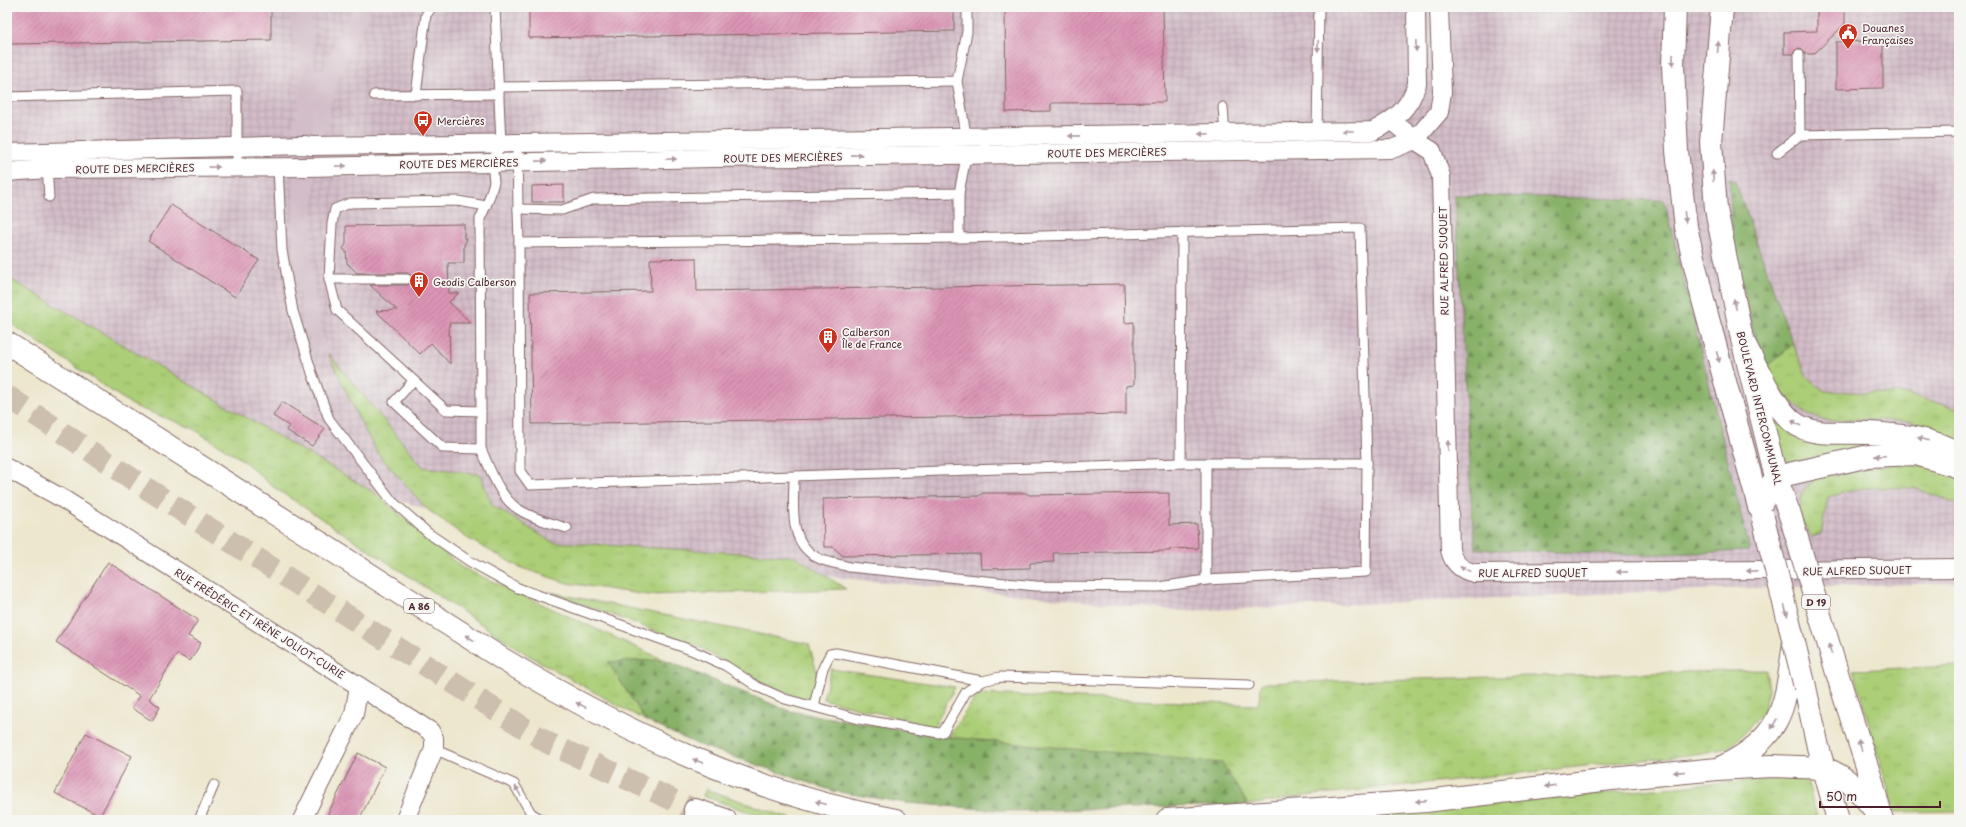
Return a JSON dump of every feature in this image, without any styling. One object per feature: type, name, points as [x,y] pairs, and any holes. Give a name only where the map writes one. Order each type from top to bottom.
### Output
[{"type":"main road","points":[[1674,7],[1673,66],[1677,151],[1686,227],[1703,300],[1761,512],[1794,644],[1796,687],[1833,778],[1838,820]]},
{"type":"main road","name":"BOULEVARD INTERCOMMUNAL","points":[[1722,7],[1713,111],[1712,142],[1713,178],[1717,216],[1742,338],[1776,477],[1791,518],[1841,686],[1872,782],[1881,819]]},
{"type":"main road","points":[[1742,338],[1768,389],[1794,423],[1831,434],[1866,433],[1922,438],[1959,454]]},
{"type":"main road","name":"A 86","points":[[7,343],[504,660],[573,700],[697,761],[785,793],[859,813],[896,820]]},
{"type":"main road","points":[[1761,512],[1776,477],[1869,456],[1916,454],[1959,467]]},
{"type":"main road","points":[[1718,769],[1746,755],[1767,736],[1796,687]]},
{"type":"main road","points":[[1167,820],[1426,801],[1611,779],[1718,769],[1771,766],[1833,778],[1862,794],[1881,819]]},
{"type":"main road","points":[[696,810],[725,820]]},
{"type":"street","name":"ROUTE DES MERCIÈRES","points":[[1224,142],[1317,131],[1373,131],[1392,121],[1405,108],[1413,96],[1417,84],[1416,7]]},
{"type":"street","name":"ROUTE DES MERCIÈRES","points":[[7,154],[47,151],[237,147],[512,150],[1224,142],[1392,149],[1416,140],[1435,118],[1441,104],[1439,7]]},
{"type":"street","name":"RUE ALFRED SUQUET","points":[[1392,121],[1432,151],[1441,176],[1450,550],[1452,558],[1458,566],[1466,571],[1474,573],[1959,568]]},
{"type":"street","name":"ROUTE DES MERCIÈRES","points":[[7,172],[47,169],[492,162],[512,150]]},
{"type":"street","name":"RUE FRÉDÉRIC ET IRÈNE JOLIOT-CURIE","points":[[7,468],[63,499],[430,731],[434,738],[434,748]]},
{"type":"street","points":[[302,820],[354,714],[359,686]]},
{"type":"street","points":[[405,820],[434,748]]},
{"type":"lane","points":[[416,95],[426,15],[432,7]]},
{"type":"lane","points":[[495,7],[499,90],[512,150],[518,209],[520,471],[530,486],[1181,464],[1367,464]]},
{"type":"lane","points":[[959,238],[959,193],[967,145],[957,81],[967,32],[967,7]]},
{"type":"lane","points":[[1317,131],[1319,7]]},
{"type":"lane","points":[[1799,54],[1800,135]]},
{"type":"lane","points":[[374,95],[416,95],[499,90],[957,81]]},
{"type":"lane","points":[[7,97],[237,91],[237,167]]},
{"type":"lane","points":[[1223,107],[1224,142]]},
{"type":"lane","points":[[1777,153],[1800,135],[1959,132]]},
{"type":"lane","points":[[47,151],[49,197]]},
{"type":"lane","points":[[492,162],[494,182],[480,219],[481,448],[503,493],[517,509],[567,528]]},
{"type":"lane","points":[[278,166],[282,250],[293,311],[312,374],[329,419],[392,501],[428,534],[469,561],[518,588],[691,650],[726,666],[758,687],[785,699],[859,719],[939,733],[943,732],[966,692],[982,681],[1000,677],[1249,685]]},
{"type":"lane","points":[[518,209],[562,210],[594,199],[959,193]]},
{"type":"lane","points":[[481,411],[446,410],[336,310],[329,279],[332,224],[335,209],[350,203],[458,202],[486,206]]},
{"type":"lane","points":[[519,243],[959,238],[1360,228],[1367,464],[1366,572],[1206,580],[1159,587],[1036,586],[849,567],[819,558],[804,547],[794,528],[794,477]]},
{"type":"lane","points":[[1181,464],[1182,232]]},
{"type":"lane","points":[[329,279],[407,279]]},
{"type":"lane","points":[[413,381],[394,402],[443,448],[481,448]]},
{"type":"lane","points":[[1206,464],[1206,580]]},
{"type":"lane","points":[[814,706],[823,668],[830,654],[836,653],[982,681]]},
{"type":"lane","points":[[434,748],[514,784],[531,813],[542,820]]},
{"type":"lane","points":[[199,820],[214,785]]},
{"type":"shaded area","points":[[7,7],[1959,7],[1959,583],[1750,588],[1183,611],[562,551],[375,493],[7,277]]},
{"type":"shaded area","points":[[288,7],[307,7],[311,19],[315,70],[323,71],[332,47],[354,7],[373,7],[356,40],[337,84],[324,133],[290,130],[298,111],[298,78],[297,51]]},
{"type":"shaded area","points":[[294,179],[316,179],[311,219],[312,266],[318,314],[326,350],[313,350],[302,315],[295,268],[292,231]]},
{"type":"green space","points":[[1729,179],[1735,181],[1793,344],[1762,370],[1733,243]]},
{"type":"green space","points":[[1455,195],[1664,200],[1750,551],[1634,555],[1476,549],[1472,516]]},
{"type":"green space","points":[[7,277],[375,493],[461,567],[664,660],[608,662],[646,721],[528,655],[272,486],[244,461],[192,428],[134,406],[7,321]]},
{"type":"green space","points":[[1793,344],[1807,377],[1824,391],[1907,394],[1959,409],[1959,441],[1913,422],[1849,419],[1830,421],[1808,415],[1783,394],[1762,370]]},
{"type":"green space","points":[[328,353],[423,467],[480,474],[492,505],[552,542],[795,556],[846,589],[647,595],[567,583],[519,567],[467,538],[427,509],[378,454],[358,417]]},
{"type":"green space","points":[[1769,405],[1783,423],[1896,441],[1790,463],[1782,457]]},
{"type":"green space","points":[[1904,462],[1943,469],[1959,479],[1959,504],[1914,488],[1862,488],[1828,497],[1821,534],[1812,537],[1800,518],[1801,493],[1815,478]]},
{"type":"green space","points":[[549,592],[809,644],[818,676],[815,695],[804,699],[761,683],[697,646]]},
{"type":"green space","points":[[664,660],[789,711],[948,737],[1222,763],[1248,805],[1010,811],[906,803],[833,791],[699,745],[646,721],[608,662]]},
{"type":"green space","points":[[1959,666],[1959,811],[1895,812],[1853,670]]},
{"type":"green space","points":[[831,669],[955,687],[934,727],[823,699]]},
{"type":"green space","points":[[1766,670],[1769,690],[1763,713],[1729,748],[1690,755],[1313,795],[1248,805],[948,737],[978,694],[1258,705],[1262,683]]},
{"type":"green space","points":[[1780,778],[1807,780],[1817,817],[1588,820],[1260,820],[1393,812]]},
{"type":"green space","points":[[706,789],[795,820],[772,820],[703,796]]},
{"type":"building","points":[[7,7],[271,7],[271,40],[7,44]]},
{"type":"building","points":[[529,7],[954,7],[954,31],[529,38]]},
{"type":"building","points":[[1005,7],[1163,7],[1165,102],[1051,103],[1051,111],[1006,112]]},
{"type":"building","points":[[1817,7],[1845,7],[1845,24],[1814,54],[1805,54],[1802,49],[1799,48],[1794,51],[1793,54],[1784,54],[1784,32],[1817,31]]},
{"type":"building","points":[[1883,41],[1883,88],[1836,89],[1836,42]]},
{"type":"building","points":[[564,185],[564,202],[532,202],[532,186]]},
{"type":"building","points":[[171,205],[259,260],[235,297],[148,241]]},
{"type":"building","name":"Geodis Calberson","points":[[464,224],[464,238],[467,239],[464,245],[464,263],[448,263],[449,293],[459,293],[449,302],[471,323],[449,323],[450,364],[431,343],[420,354],[376,311],[397,310],[370,285],[407,285],[412,282],[412,276],[407,273],[357,273],[347,263],[346,251],[343,249],[346,244],[346,226]]},
{"type":"building","name":"Calberson Île de France","points":[[696,258],[697,291],[1124,284],[1125,323],[1134,322],[1134,385],[1126,386],[1126,414],[532,424],[530,293],[651,291],[650,259]]},
{"type":"building","points":[[282,402],[325,429],[312,446],[286,430],[289,426],[273,416]]},
{"type":"building","points":[[983,493],[1026,493],[1029,495],[1169,493],[1169,525],[1197,524],[1198,548],[1170,549],[1170,551],[1053,553],[1054,562],[1030,563],[1030,568],[981,569],[980,554],[843,556],[833,547],[824,547],[823,499],[979,496]]},
{"type":"building","points":[[108,562],[198,620],[188,636],[201,643],[190,661],[177,654],[149,699],[160,707],[152,721],[132,708],[140,696],[56,642]]},
{"type":"building","points":[[86,733],[132,756],[100,816],[55,793]]},
{"type":"building","points":[[358,753],[385,767],[359,820],[325,820]]},
{"type":"tunnel","points":[[7,396],[146,488],[548,743],[695,810]]},
{"type":"place","name":"Douanes Françaises","points":[[1848,50]]},
{"type":"place","name":"Mercières","points":[[423,137]]},
{"type":"place","name":"Geodis Calberson","points":[[419,298]]},
{"type":"place","name":"Calberson Île de France","points":[[828,354]]}]
